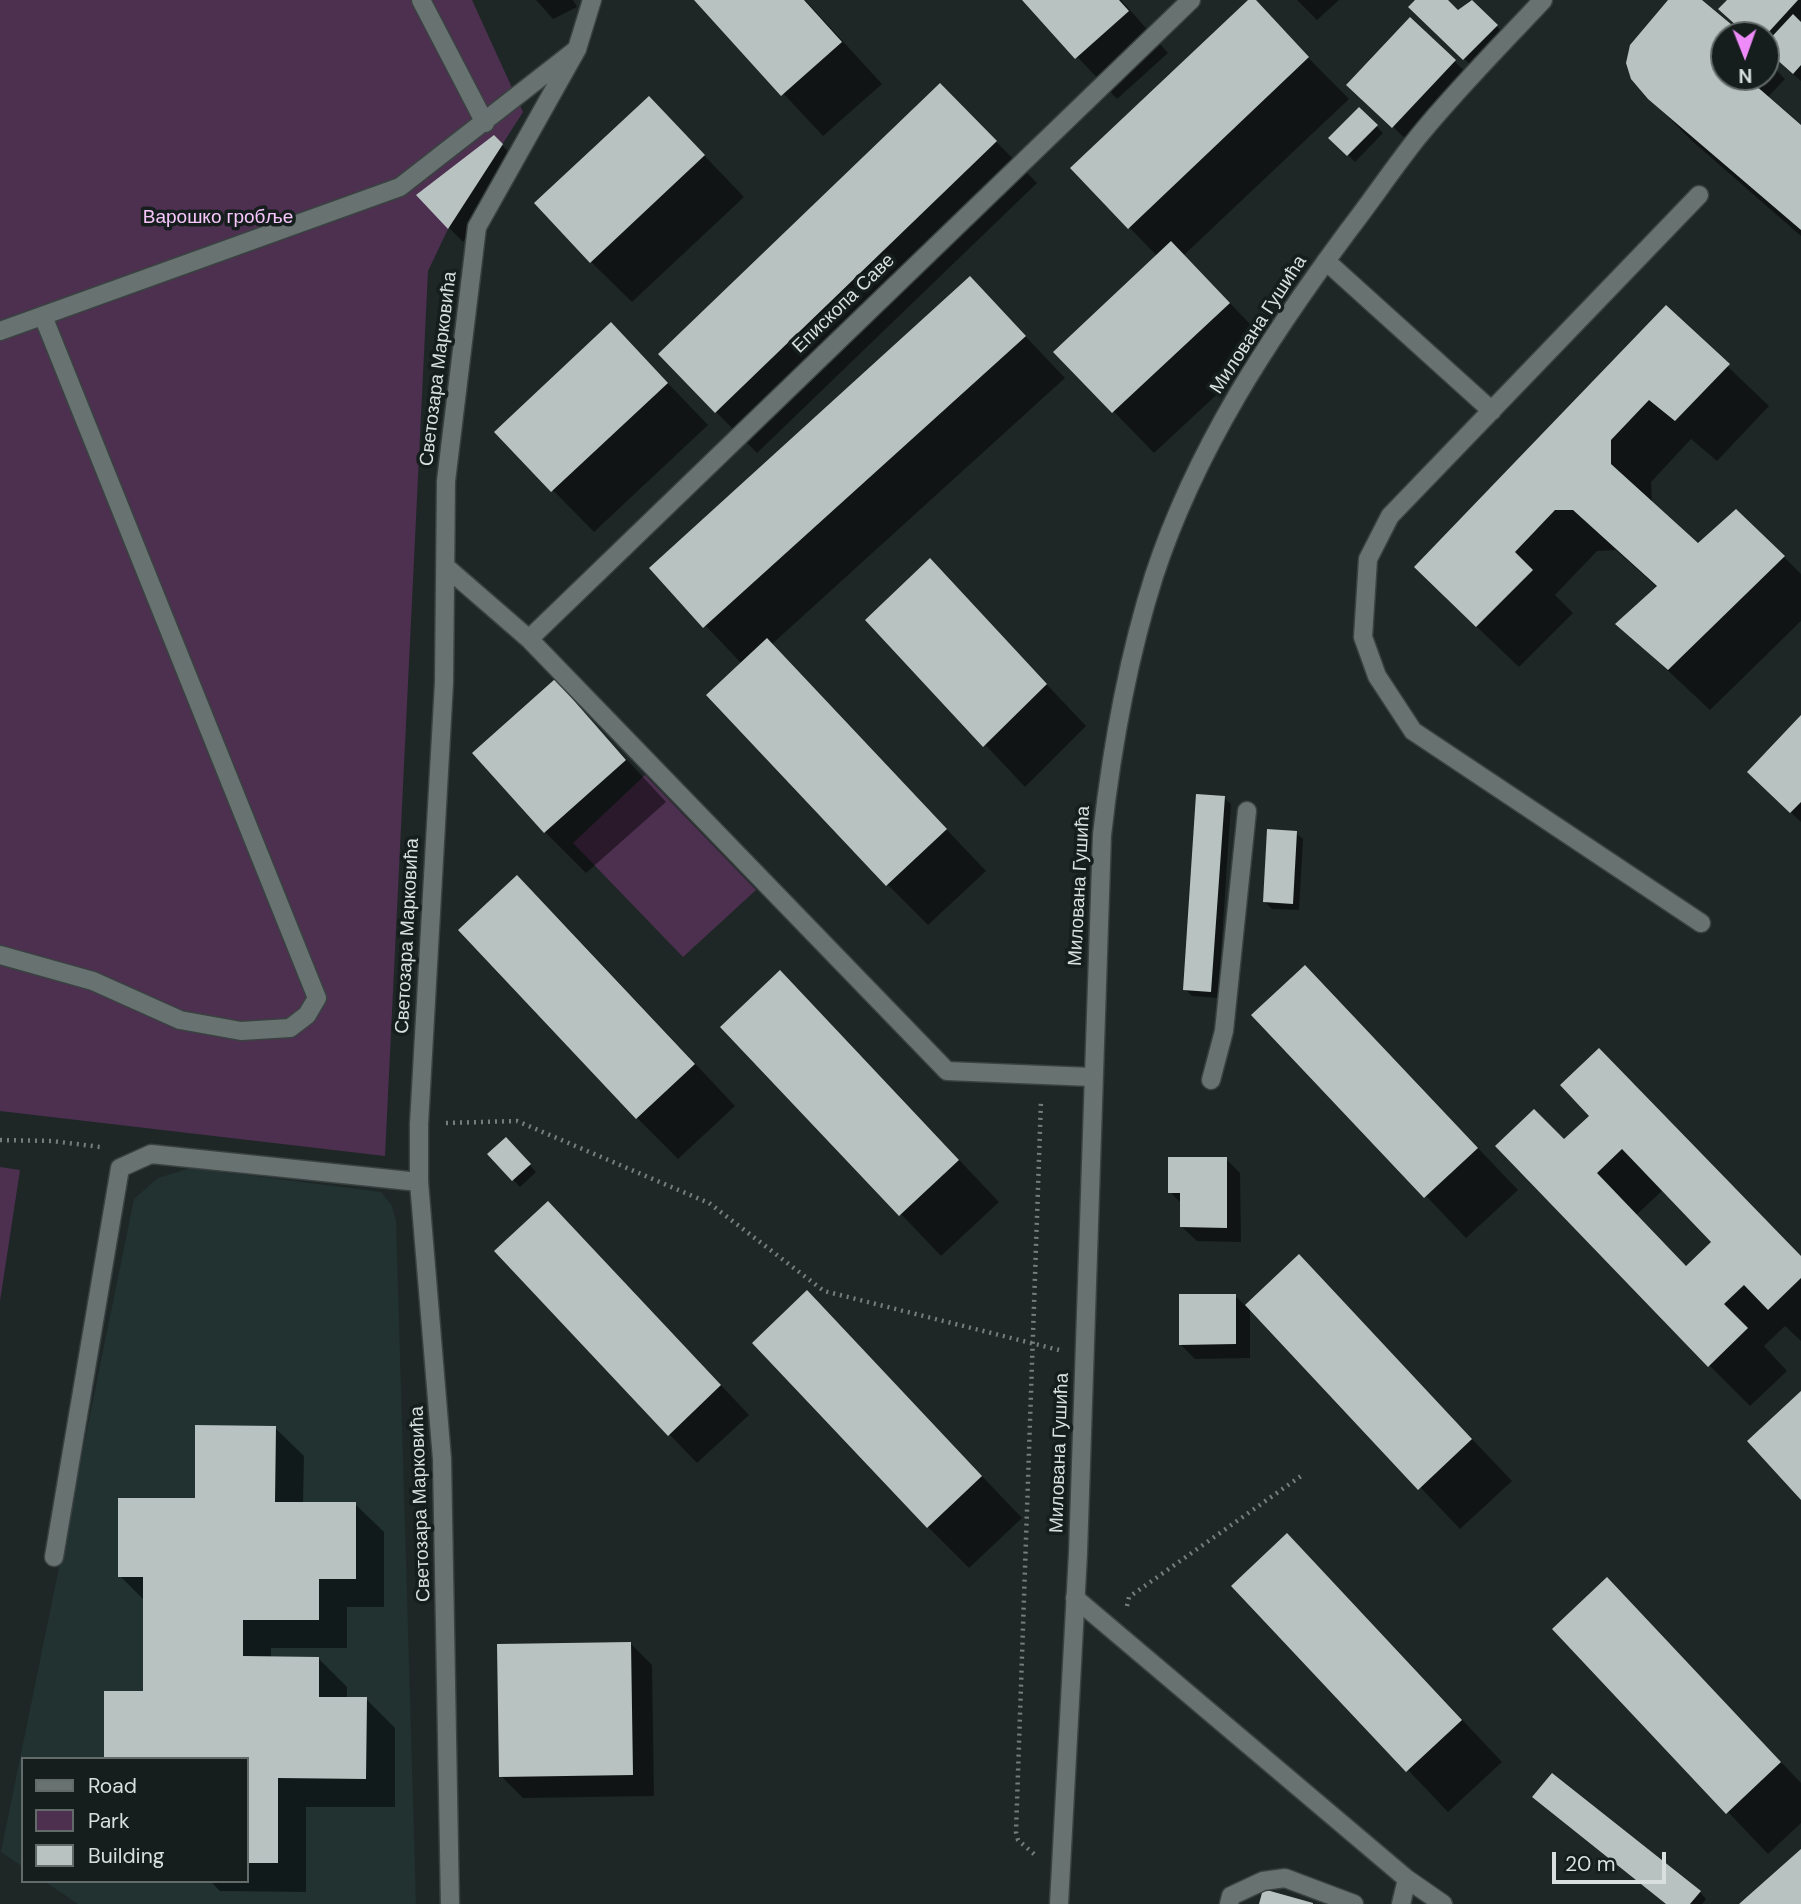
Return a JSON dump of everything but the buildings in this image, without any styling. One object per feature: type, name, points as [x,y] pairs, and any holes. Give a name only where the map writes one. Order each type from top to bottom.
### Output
[{"type":"street","points":[[421,0],[485,123]]},
{"type":"street","name":"Светозара Марковића","points":[[450,1904],[442,1459],[419,1182],[419,1124],[444,683],[446,481],[477,227],[576,49],[592,0]]},
{"type":"street","name":"Милована Гушића","points":[[1059,1904],[1076,1598],[1101,835],[1111,749],[1128,666],[1155,575],[1183,501],[1210,444],[1254,364],[1418,137],[1543,0]]},
{"type":"street","name":"Епископа Саве","points":[[529,639],[1181,3]]},
{"type":"street","points":[[0,331],[400,187],[576,49]]},
{"type":"street","points":[[1699,195],[1390,516],[1368,559],[1363,637],[1377,676],[1413,731],[1701,923]]},
{"type":"street","points":[[1326,261],[1492,411]]},
{"type":"street","points":[[0,955],[93,981],[180,1020],[241,1031],[290,1028],[307,1015],[317,998],[43,316]]},
{"type":"street","points":[[446,566],[529,639],[860,978],[947,1071],[1091,1077]]},
{"type":"street","points":[[1211,1080],[1224,1031],[1247,811]]},
{"type":"street","points":[[54,1557],[120,1168],[151,1154],[419,1182]]},
{"type":"street","points":[[1076,1598],[1407,1879],[1443,1904]]},
{"type":"street","points":[[1229,1904],[1231,1896],[1263,1881],[1285,1878],[1354,1904]]},
{"type":"street","points":[[1401,1904],[1407,1879]]},
{"type":"path","points":[[1042,1075],[1035,1344],[1016,1832],[1018,1840],[1061,1877]]},
{"type":"path","points":[[419,1124],[516,1121],[709,1203],[824,1291],[1084,1356]]},
{"type":"path","points":[[0,1140],[52,1140],[102,1147]]},
{"type":"path","points":[[1119,1635],[1129,1597],[1301,1476]]},
{"type":"shaded area","points":[[191,1168],[381,1192],[392,1206],[396,1221],[416,1904],[78,1904],[47,1883],[248,1883],[248,1757],[21,1757],[21,1866],[1,1852],[134,1199],[158,1178]]},
{"type":"green space","name":"Варошко гробље","points":[[0,0],[472,0],[523,112],[448,229],[428,271],[385,1156],[0,1111]]},
{"type":"green space","points":[[645,775],[756,890],[683,957],[573,843]]},
{"type":"green space","points":[[0,1167],[20,1170],[0,1301]]}]
